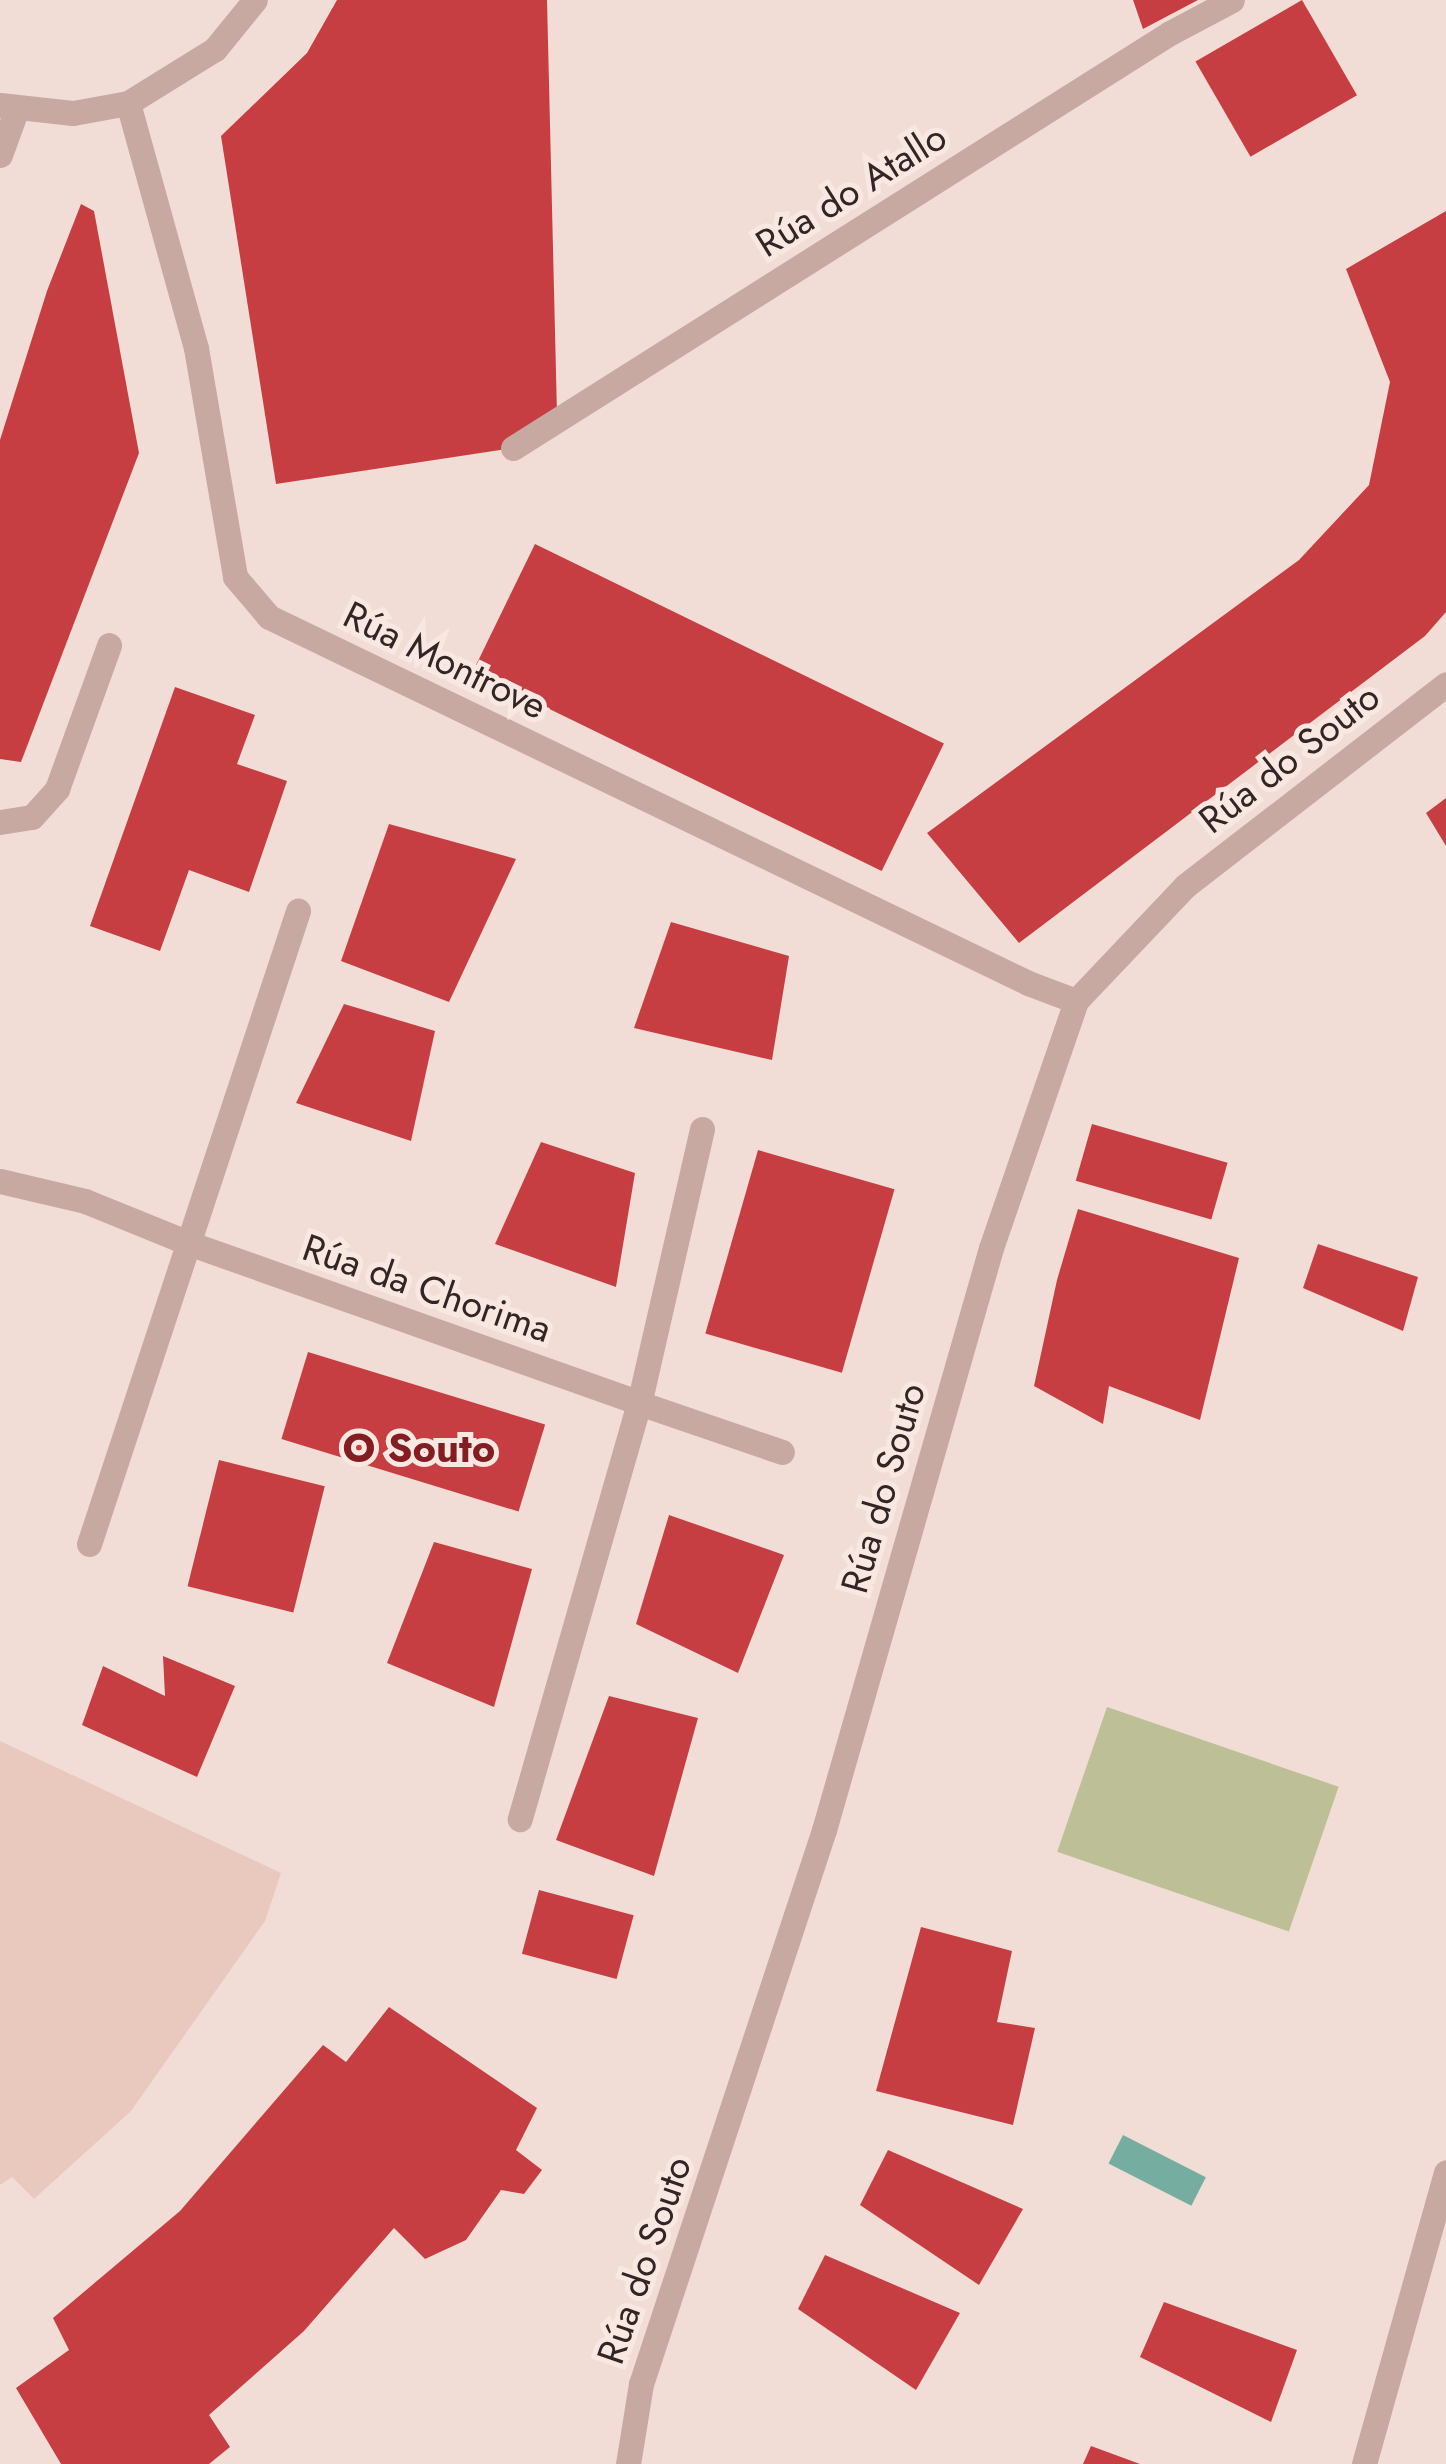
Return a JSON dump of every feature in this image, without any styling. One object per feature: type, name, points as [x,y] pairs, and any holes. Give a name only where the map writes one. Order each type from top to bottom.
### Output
[{"type":"street","points":[[0,154],[8,107],[73,113],[128,103],[215,49],[255,0]]},
{"type":"street","name":"Rúa do Atallo","points":[[513,448],[1154,44],[1232,0]]},
{"type":"street","name":"Rúa Montrove","points":[[128,103],[196,348],[234,577],[268,616],[1028,983],[1076,1001]]},
{"type":"street","points":[[0,822],[32,817],[57,788],[109,645]]},
{"type":"street","name":"Rúa do Souto","points":[[628,2464],[641,2384],[824,1830],[991,1248],[1076,1001],[1185,886],[1446,684]]},
{"type":"street","points":[[89,1544],[298,912]]},
{"type":"street","points":[[520,1819],[639,1403],[702,1129]]},
{"type":"street","name":"Rúa da Chorima","points":[[0,1180],[85,1201],[190,1244],[782,1452]]},
{"type":"street","points":[[1364,2464],[1446,2172]]},
{"type":"green space","points":[[1107,1707],[1339,1787],[1289,1931],[1057,1852]]},
{"type":"shaded area","points":[[0,1741],[281,1873],[265,1921],[131,2111],[34,2199],[12,2177],[0,2185]]},
{"type":"water","points":[[1123,2135],[1206,2177],[1191,2206],[1108,2164]]},
{"type":"building","points":[[337,0],[547,0],[557,414],[513,448],[276,484],[221,136],[307,53]]},
{"type":"building","points":[[1133,0],[1198,0],[1143,29]]},
{"type":"building","points":[[1302,0],[1357,95],[1250,157],[1195,62]]},
{"type":"building","points":[[81,204],[94,211],[139,453],[21,762],[0,759],[0,440],[47,291]]},
{"type":"building","points":[[1446,211],[1446,612],[1425,636],[1019,943],[927,833],[1299,560],[1369,485],[1390,382],[1346,269]]},
{"type":"building","points":[[535,544],[944,743],[882,871],[473,672]]},
{"type":"building","points":[[175,687],[255,715],[237,764],[287,781],[249,892],[189,870],[160,951],[90,926]]},
{"type":"building","points":[[1446,798],[1446,846],[1426,813]]},
{"type":"building","points":[[389,824],[516,859],[449,1002],[341,961]]},
{"type":"building","points":[[671,922],[789,956],[772,1060],[634,1028]]},
{"type":"building","points":[[344,1004],[435,1031],[411,1141],[296,1103]]},
{"type":"building","points":[[1092,1124],[1228,1163],[1211,1220],[1076,1181]]},
{"type":"building","points":[[541,1142],[635,1173],[616,1287],[495,1244]]},
{"type":"building","points":[[758,1150],[894,1189],[842,1373],[705,1334]]},
{"type":"building","points":[[1078,1209],[1239,1258],[1200,1420],[1109,1386],[1103,1424],[1034,1386],[1057,1280]]},
{"type":"building","points":[[1318,1244],[1418,1277],[1403,1331],[1303,1288]]},
{"type":"building","points":[[308,1352],[545,1425],[519,1512],[281,1439]]},
{"type":"building","points":[[219,1460],[325,1486],[293,1613],[188,1586]]},
{"type":"building","points":[[669,1515],[784,1555],[738,1673],[636,1624]]},
{"type":"building","points":[[434,1542],[532,1569],[494,1707],[387,1663]]},
{"type":"building","points":[[163,1656],[235,1686],[197,1777],[82,1725],[103,1666],[165,1696]]},
{"type":"building","points":[[609,1696],[698,1718],[654,1876],[556,1840]]},
{"type":"building","points":[[539,1890],[634,1915],[617,1979],[522,1954]]},
{"type":"building","points":[[921,1927],[1012,1951],[997,2022],[1035,2028],[1013,2125],[876,2091]]},
{"type":"building","points":[[389,2007],[537,2108],[516,2150],[542,2170],[524,2194],[501,2190],[466,2240],[425,2259],[394,2228],[304,2331],[209,2415],[230,2447],[209,2464],[61,2464],[16,2388],[69,2350],[53,2318],[180,2211],[323,2045],[346,2062]]},
{"type":"building","points":[[888,2150],[1023,2209],[979,2285],[860,2205]]},
{"type":"building","points":[[825,2255],[960,2313],[916,2390],[798,2309]]},
{"type":"building","points":[[1164,2302],[1297,2350],[1271,2422],[1140,2357]]},
{"type":"building","points":[[1091,2446],[1140,2464],[1083,2464]]},
{"type":"district","name":"O Souto","points":[[419,1448]]}]
